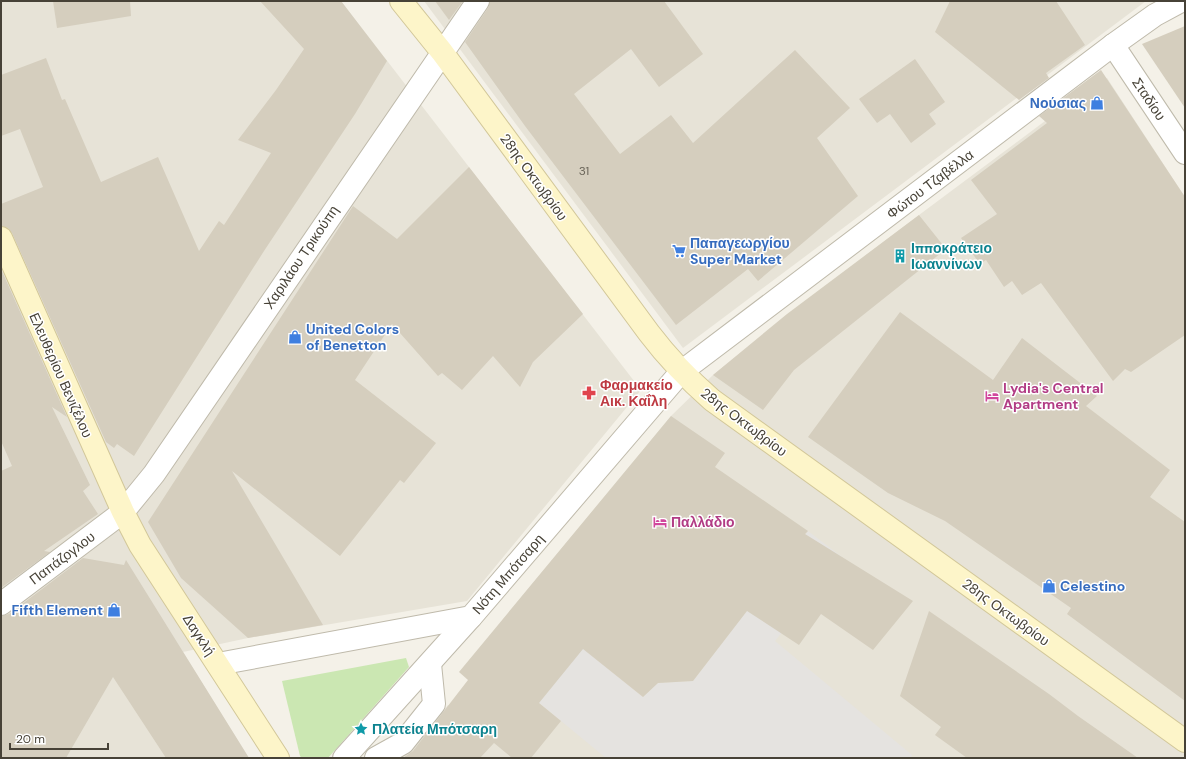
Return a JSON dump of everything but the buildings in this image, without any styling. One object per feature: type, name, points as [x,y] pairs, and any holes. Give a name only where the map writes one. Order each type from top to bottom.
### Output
[{"type":"main road","name":"28ης Οκτωβρίου","points":[[401,1],[442,52],[649,333],[681,372],[718,404],[1185,741]]},
{"type":"main road","name":"Ελευθερίου Βενιζέλου","points":[[1,238],[123,512]]},
{"type":"main road","name":"Δαγκλή","points":[[123,512],[140,545],[278,758]]},
{"type":"street","name":"Χαριλάου Τρικούπη","points":[[123,512],[154,474],[478,1]]},
{"type":"street","name":"Φώτου Τζαβέλλα","points":[[681,372],[1154,15],[1181,1]]},
{"type":"street","name":"Σταδίου","points":[[1113,46],[1185,153]]},
{"type":"street","name":"Νότη Μπότσαρη","points":[[218,664],[471,617],[681,372]]},
{"type":"street","name":"Παπάζογλου","points":[[1,604],[123,512]]},
{"type":"street","points":[[344,758],[471,617]]},
{"type":"street","points":[[376,758],[403,744],[434,704],[430,664]]},
{"type":"shaded area","points":[[1,1],[341,1],[641,390],[467,601],[248,638],[183,652],[249,758],[1,758]]},
{"type":"shaded area","points":[[424,1],[1146,1],[683,348]]},
{"type":"shaded area","points":[[1107,78],[1185,197],[1185,758],[399,758],[408,753],[448,705],[453,709],[501,622],[671,416],[713,375],[799,306],[919,215],[1045,121]]},
{"type":"shaded area","points":[[808,531],[842,557],[775,641],[912,755],[911,758],[606,758],[538,702],[574,641],[643,697],[658,683],[693,681]]},
{"type":"green space","points":[[406,658],[409,667],[328,758],[302,758],[300,756],[282,681]]},
{"type":"place","name":"Νούσιας","points":[[1097,103]]},
{"type":"place","name":"Παπαγεωργίου Super Market","points":[[679,251]]},
{"type":"place","name":"Ιπποκράτειο Ιωαννίνων","points":[[900,256]]},
{"type":"place","name":"United Colors of Benetton","points":[[295,337]]},
{"type":"place","name":"Φαρμακείο Αικ. Καΐλη","points":[[589,393]]},
{"type":"place","name":"Lydia's Central Apartment","points":[[992,396]]},
{"type":"place","name":"Παλλάδιο","points":[[660,522]]},
{"type":"place","name":"Celestino","points":[[1049,586]]},
{"type":"place","name":"Fifth Element","points":[[114,610]]},
{"type":"place","name":"Πλατεία Μπότσαρη","points":[[361,729]]}]
